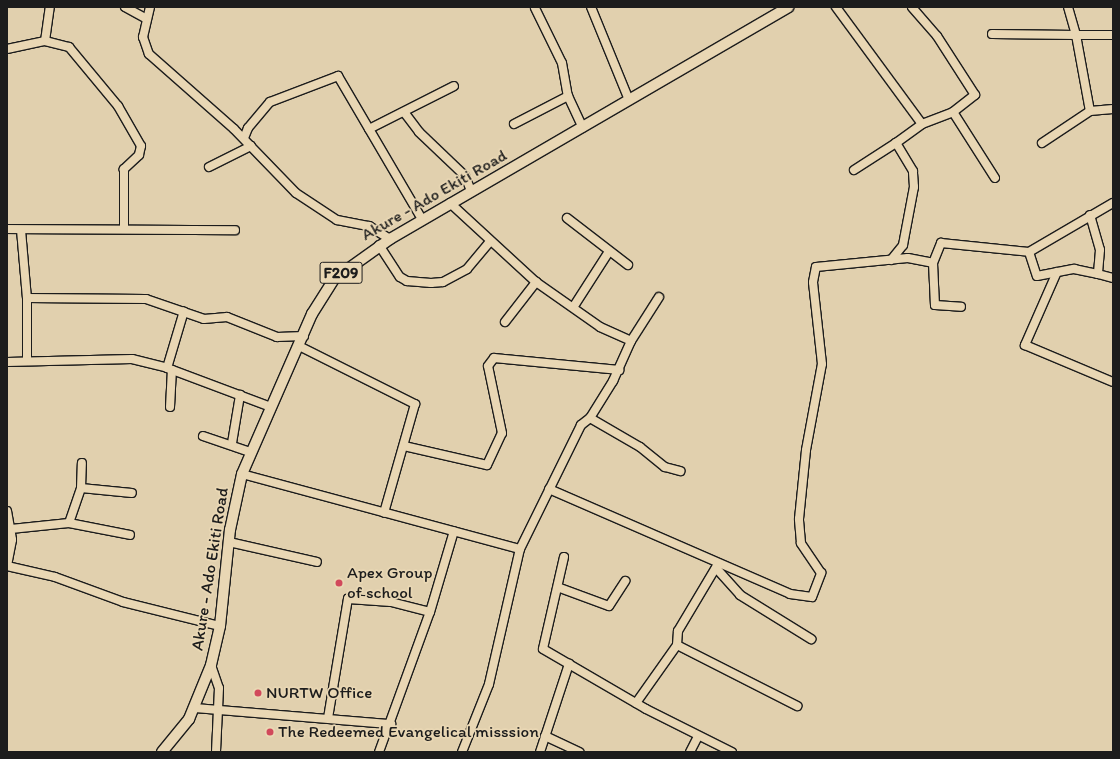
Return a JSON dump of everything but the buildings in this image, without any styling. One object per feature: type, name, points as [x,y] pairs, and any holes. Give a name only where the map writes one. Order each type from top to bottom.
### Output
[{"type":"main road","name":"Akure - Ado Ekiti Road","points":[[162,752],[178,735],[195,708],[211,665],[220,626],[229,542],[242,474],[250,452],[318,303],[334,279],[379,245],[583,128],[776,10],[788,7]]},
{"type":"street","points":[[45,41],[50,7]]},
{"type":"street","points":[[125,7],[147,19]]},
{"type":"street","points":[[150,7],[144,38],[149,54],[244,138],[280,179],[337,220],[382,231],[390,239]]},
{"type":"street","points":[[591,7],[629,100]]},
{"type":"street","points":[[836,7],[922,124]]},
{"type":"street","points":[[854,170],[922,124],[953,112],[974,97],[975,92],[912,7]]},
{"type":"street","points":[[1068,7],[1076,35],[1090,111]]},
{"type":"street","points":[[535,8],[562,63],[568,96],[583,128]]},
{"type":"street","points":[[992,34],[1113,35]]},
{"type":"street","points":[[7,48],[45,41],[70,47],[118,106],[141,146],[139,154],[124,169],[124,229]]},
{"type":"street","points":[[244,138],[248,128],[270,102],[335,76],[341,79],[369,129],[406,187],[422,220]]},
{"type":"street","points":[[369,129],[454,86]]},
{"type":"street","points":[[514,124],[568,96]]},
{"type":"street","points":[[1042,143],[1090,111],[1113,109]]},
{"type":"street","points":[[404,112],[418,132],[465,176],[471,191]]},
{"type":"street","points":[[953,112],[995,178]]},
{"type":"street","points":[[891,260],[903,245],[914,178],[896,143]]},
{"type":"street","points":[[210,167],[251,146]]},
{"type":"street","points":[[450,203],[490,242],[536,282],[574,306],[600,326],[631,341]]},
{"type":"street","points":[[961,307],[936,306],[933,263],[941,243],[1029,252],[1090,215],[1113,203]]},
{"type":"street","points":[[1090,215],[1100,250],[1098,274]]},
{"type":"street","points":[[567,218],[608,253],[628,266]]},
{"type":"street","points":[[7,229],[235,230]]},
{"type":"street","points":[[21,230],[27,298],[27,361]]},
{"type":"street","points":[[379,245],[400,277],[407,282],[431,283],[443,282],[467,269],[490,242]]},
{"type":"street","points":[[1029,252],[1036,276],[1074,269],[1113,278]]},
{"type":"street","points":[[574,306],[608,253]]},
{"type":"street","points":[[549,489],[717,566],[807,599],[815,592],[820,568],[805,551],[799,534],[802,476],[822,364],[813,273],[821,265],[850,266],[908,258],[933,263]]},
{"type":"street","points":[[1057,272],[1025,345],[1113,382]]},
{"type":"street","points":[[505,322],[536,282]]},
{"type":"street","points":[[27,298],[128,297],[184,311],[204,319],[228,317],[283,338],[295,334],[304,336]]},
{"type":"street","points":[[462,752],[489,684],[520,549],[581,425],[590,418],[619,370],[631,341],[659,297]]},
{"type":"street","points":[[170,407],[169,369],[184,311]]},
{"type":"street","points":[[299,346],[415,404],[384,512]]},
{"type":"street","points":[[7,362],[116,358],[169,369],[271,407]]},
{"type":"street","points":[[404,446],[487,465],[502,433],[488,366],[494,358],[619,370]]},
{"type":"street","points":[[232,443],[240,395]]},
{"type":"street","points":[[590,418],[640,447],[665,466],[680,471]]},
{"type":"street","points":[[203,436],[232,443],[250,452]]},
{"type":"street","points":[[69,523],[81,488],[82,463]]},
{"type":"street","points":[[242,474],[520,549]]},
{"type":"street","points":[[81,488],[132,493]]},
{"type":"street","points":[[7,511],[11,529],[7,566],[55,577],[123,602],[220,626]]},
{"type":"street","points":[[11,529],[69,523],[130,535]]},
{"type":"street","points":[[379,752],[391,724],[430,612],[454,531]]},
{"type":"street","points":[[229,542],[317,562]]},
{"type":"street","points":[[564,557],[560,588],[543,649],[636,703],[698,736],[732,752]]},
{"type":"street","points":[[717,566],[744,599],[811,639]]},
{"type":"street","points":[[636,703],[676,645],[678,631],[717,566]]},
{"type":"street","points":[[560,588],[609,606],[625,581]]},
{"type":"street","points":[[328,718],[348,599],[392,602],[430,612]]},
{"type":"street","points":[[676,645],[797,706]]},
{"type":"street","points":[[540,752],[569,664]]},
{"type":"street","points":[[211,665],[219,688],[216,752]]},
{"type":"street","points":[[195,708],[391,724]]},
{"type":"street","points":[[545,736],[580,752]]},
{"type":"street","points":[[690,752],[698,736]]},
{"type":"place","name":"Apex Group of school","points":[[339,583]]},
{"type":"place","name":"NURTW Office","points":[[258,693]]},
{"type":"place","name":"The Redeemed Evangelical misssion","points":[[270,732]]}]
